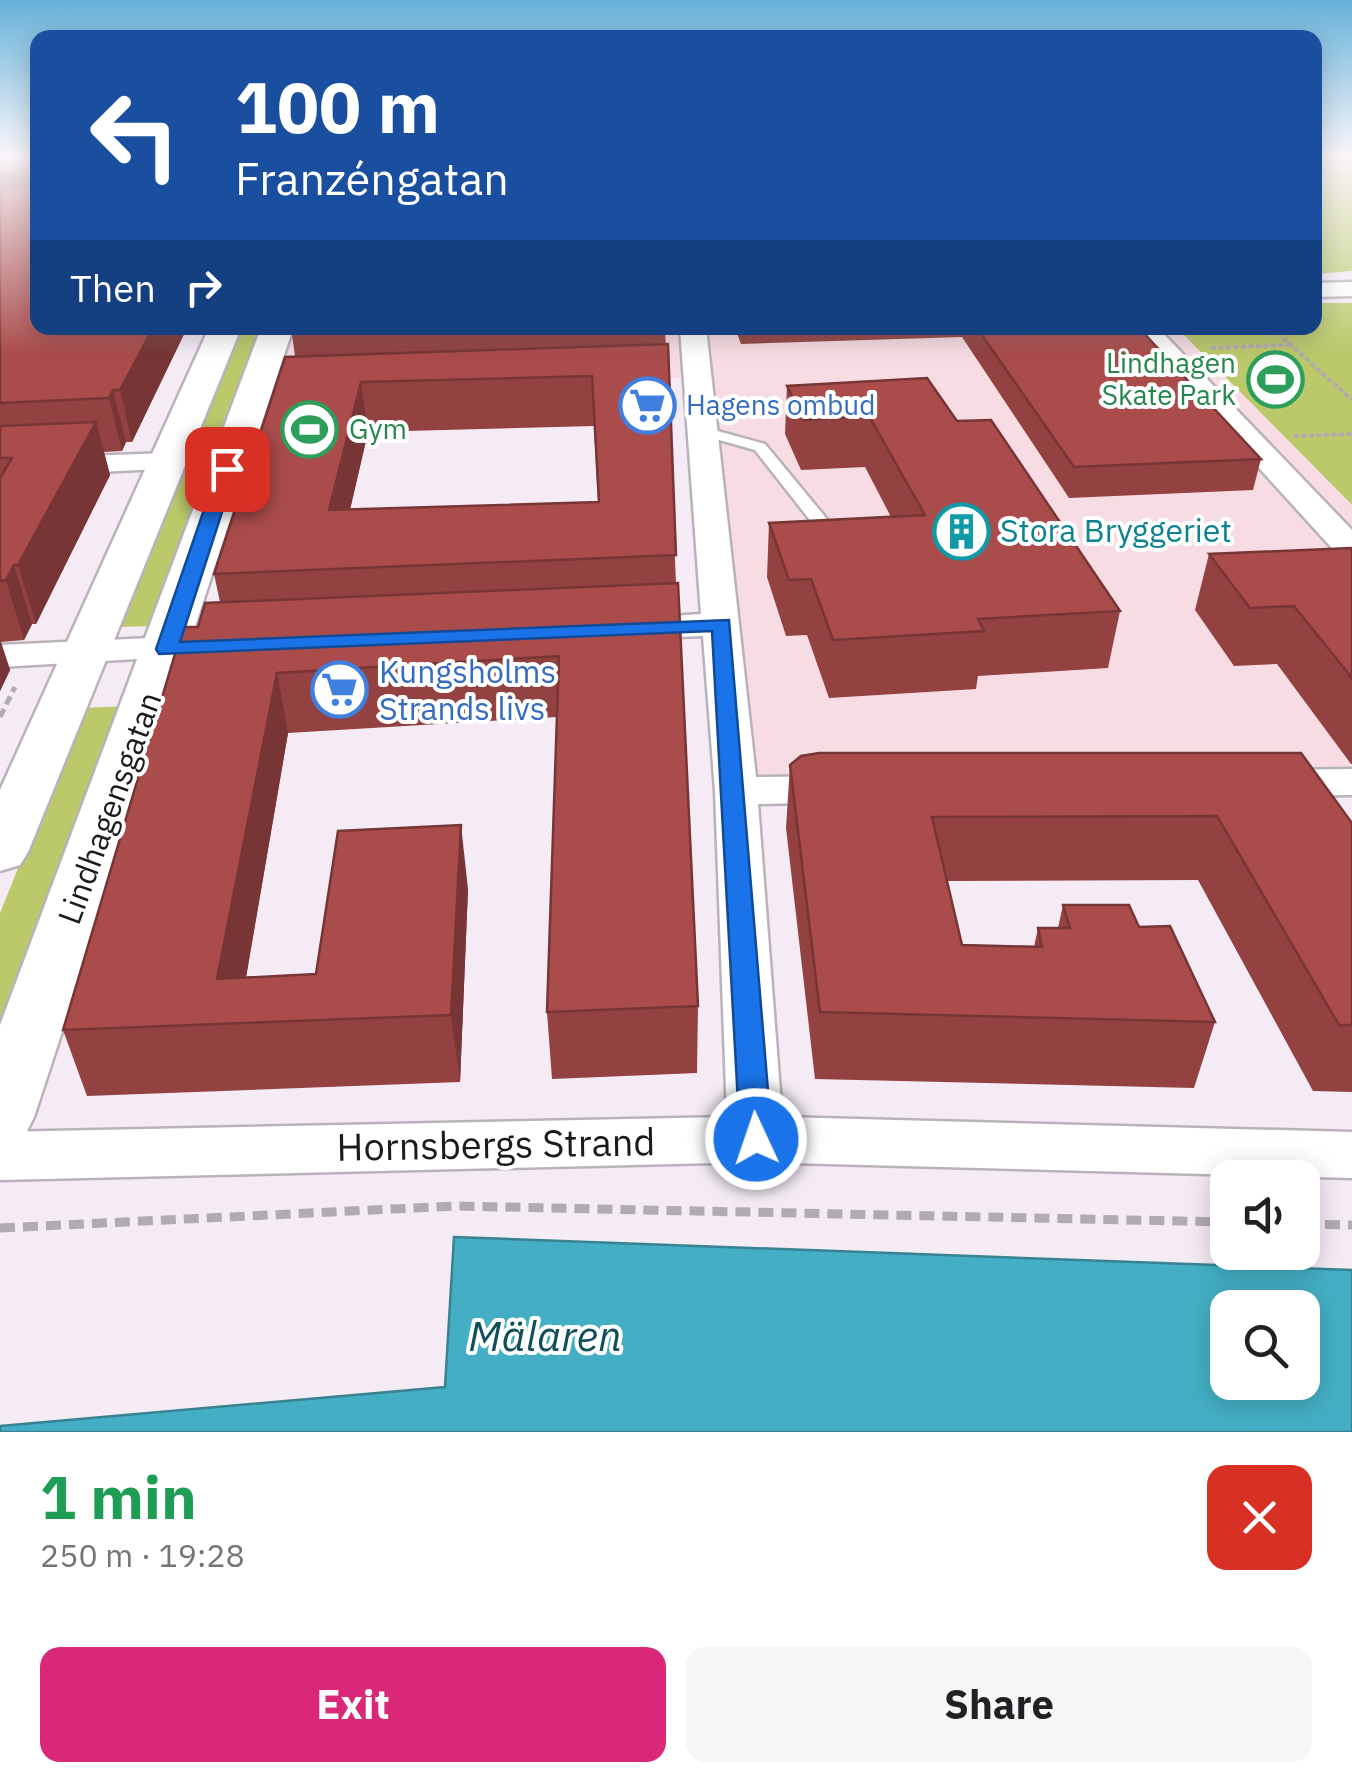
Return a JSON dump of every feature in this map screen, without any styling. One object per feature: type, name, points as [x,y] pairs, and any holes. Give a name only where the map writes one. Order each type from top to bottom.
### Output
[{"type":"street","points":[[1322,290],[1352,290]]},
{"type":"street","points":[[0,852],[222,335]]},
{"type":"street","name":"Lindhagensgatan","points":[[0,1117],[167,649],[268,394],[276,335]]},
{"type":"street","points":[[692,335],[688,379],[703,431],[722,624],[756,1139]]},
{"type":"street","points":[[1151,335],[1352,550]]},
{"type":"street","points":[[0,468],[168,462]]},
{"type":"street","points":[[586,630],[722,624]]},
{"type":"street","points":[[8,669],[84,652],[236,645]]},
{"type":"street","points":[[1236,784],[1352,782]]},
{"type":"street","points":[[736,791],[889,788]]},
{"type":"street","name":"Hornsbergs Strand","points":[[0,1156],[756,1139],[1352,1155]]},
{"type":"lane","points":[[703,431],[760,447],[840,546]]},
{"type":"path","points":[[1280,335],[1352,400]]},
{"type":"path","points":[[1202,348],[1290,344]]},
{"type":"path","points":[[1292,436],[1352,434]]},
{"type":"path","points":[[0,718],[8,669]]},
{"type":"path","name":"Hornsbergs Strand","points":[[0,1228],[455,1206],[1210,1222]]},
{"type":"path","points":[[1320,1224],[1352,1225]]},
{"type":"shaded area","points":[[290,335],[1184,335],[1352,505],[1352,780],[736,793],[701,377],[268,392]]},
{"type":"green space","points":[[1322,222],[1352,222],[1352,271],[1322,273]]},
{"type":"green space","points":[[1322,303],[1352,303],[1352,505],[1184,335],[1322,335]]},
{"type":"green space","points":[[236,335],[262,335],[228,428],[198,429]]},
{"type":"green space","points":[[223,441],[151,626],[119,627],[192,442]]},
{"type":"green space","points":[[125,706],[0,1039],[0,913],[83,708]]},
{"type":"water","name":"Mälaren","points":[[454,1237],[1210,1265],[1210,1270],[1352,1270],[1352,1432],[0,1432],[0,1426],[445,1387]]},
{"type":"building","points":[[0,222],[30,222],[30,335],[149,335],[120,390],[113,390],[109,398],[0,403]]},
{"type":"building","points":[[982,335],[1146,335],[1261,459],[1074,467]]},
{"type":"building","points":[[668,344],[676,555],[214,574],[285,357]],"holes":[[[592,376],[599,502],[329,510],[361,382]]]},
{"type":"building","points":[[927,378],[957,421],[991,420],[1120,611],[978,619],[984,631],[833,640],[811,579],[789,580],[769,523],[925,515],[869,416],[804,420],[787,386]]},
{"type":"building","points":[[96,422],[18,565],[14,565],[6,580],[0,581],[0,478],[12,458],[0,458],[0,426]]},
{"type":"building","points":[[1352,548],[1352,678],[1294,606],[1250,608],[1209,554]]},
{"type":"building","points":[[678,583],[698,1006],[547,1012],[559,656],[277,673],[217,979],[316,974],[338,831],[461,825],[451,1015],[63,1030],[183,627],[198,627],[205,603]]},
{"type":"building","points":[[1301,753],[1352,823],[1352,1025],[1339,1025],[1217,816],[932,817],[962,945],[1042,947],[1038,928],[1070,928],[1063,905],[1129,905],[1139,927],[1170,926],[1215,1022],[820,1012],[790,765],[801,756]]},
{"type":"place","name":"Lindhagen Skate Park","points":[[1275,379]]},
{"type":"place","name":"Hagens ombud","points":[[647,405]]},
{"type":"place","name":"Gym","points":[[310,429]]},
{"type":"place","name":"Stora Bryggeriet","points":[[961,531]]},
{"type":"place","name":"Kungsholms Strands livs","points":[[340,690]]},
{"type":"route","points":[[227,469],[167,649],[722,624],[756,1139]]}]
